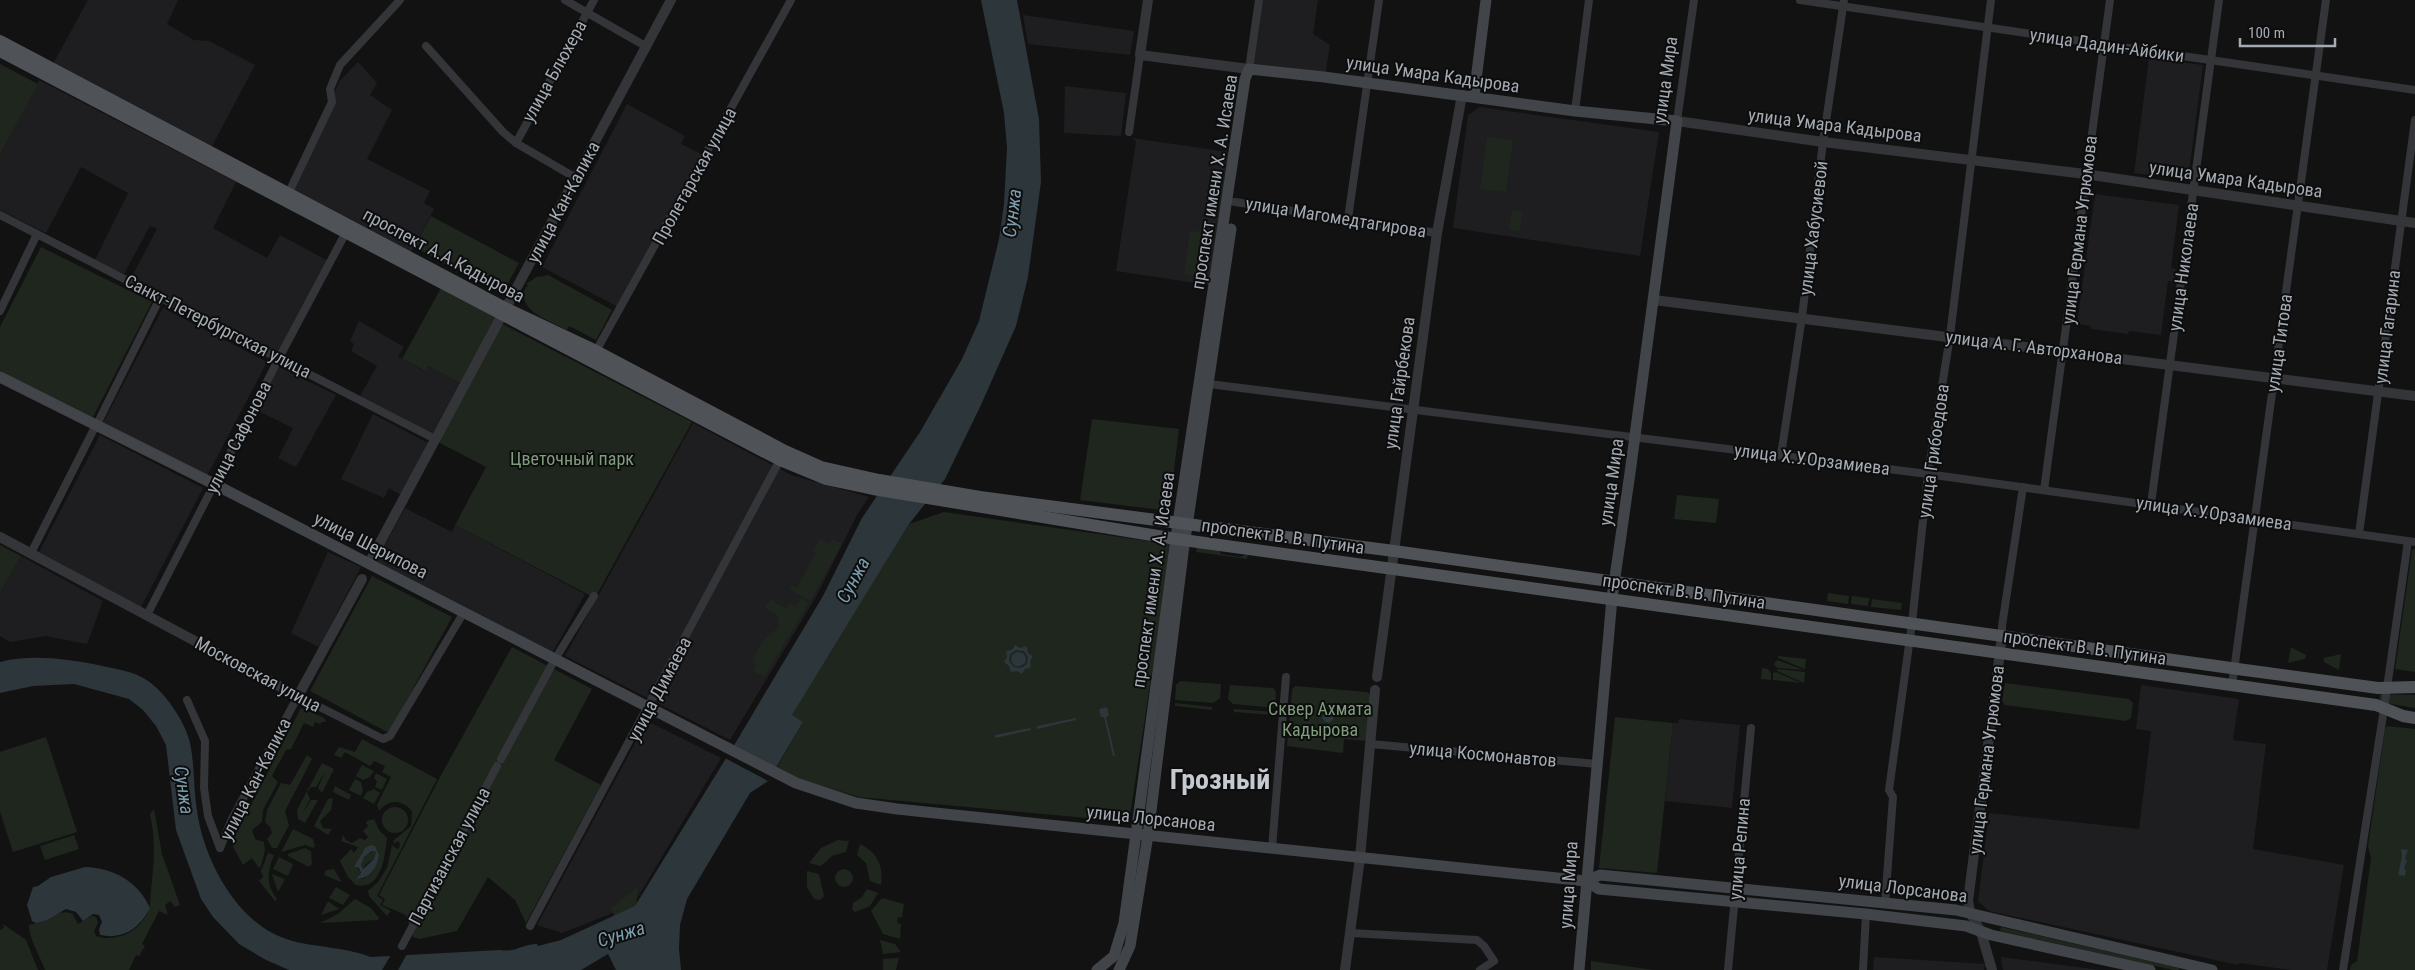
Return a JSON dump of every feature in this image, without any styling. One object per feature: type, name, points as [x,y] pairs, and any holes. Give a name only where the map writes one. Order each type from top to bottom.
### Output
[{"type":"main road","name":"улица Гайрбекова","points":[[1468,96],[1486,0]]},
{"type":"main road","name":"проспект А.А.Кадырова","points":[[0,41],[289,192],[503,312],[596,352],[782,456]]},
{"type":"main road","name":"проспект А.А.Кадырова","points":[[0,51],[345,234],[503,312],[826,478],[876,484],[949,497]]},
{"type":"main road","name":"улица Умара Кадырова","points":[[1249,69],[1575,111],[1677,121]]},
{"type":"main road","name":"проспект имени Х. А. Исаева","points":[[1204,383],[1235,202],[1252,80],[1249,69]]},
{"type":"main road","name":"проспект имени Х. А. Исаева","points":[[1119,970],[1128,952],[1133,931],[1148,835],[1181,539],[1245,79],[1249,69]]},
{"type":"main road","name":"улица Мира","points":[[1579,970],[1612,598],[1677,121]]},
{"type":"main road","name":"улица Шерипова","points":[[0,377],[97,422],[725,747]]},
{"type":"main road","name":"проспект В. В. Путина","points":[[949,497],[1394,551],[2378,688],[2411,686]]},
{"type":"main road","name":"проспект В. В. Путина","points":[[949,497],[1181,539],[2232,685],[2376,706],[2403,716],[2415,718]]},
{"type":"main road","name":"проспект имени Х. А. Исаева","points":[[1097,970],[1111,960],[1119,946],[1124,923],[1135,834],[1181,539]]},
{"type":"main road","name":"улица Лорсанова","points":[[725,747],[796,783],[833,797],[864,804],[1586,881],[1599,889],[1866,914],[1966,926],[1980,932],[2150,970]]},
{"type":"main road","name":"улица Лорсанова","points":[[1586,881],[1600,875],[1970,912],[1990,919],[2212,970]]},
{"type":"main road","points":[[1097,970],[1107,970]]},
{"type":"street","points":[[565,0],[647,47]]},
{"type":"street","name":"улица Блюхера","points":[[516,143],[594,0]]},
{"type":"street","name":"улица Кан-Калика","points":[[369,563],[671,0]]},
{"type":"street","name":"Пролетарская улица","points":[[596,352],[791,0]]},
{"type":"street","points":[[1129,132],[1148,0]]},
{"type":"street","points":[[1140,55],[1249,69],[1259,0]]},
{"type":"street","points":[[1348,219],[1379,0]]},
{"type":"street","points":[[1575,111],[1589,0]]},
{"type":"street","name":"улица Мира","points":[[1677,121],[1694,0]]},
{"type":"street","name":"улица Дадин-Айбики","points":[[1800,0],[1843,3],[1987,29],[2211,59],[2415,90]]},
{"type":"street","name":"улица Грибоедова","points":[[1885,903],[1893,797],[1890,790],[1910,640],[1928,474],[1950,336],[1991,0]]},
{"type":"street","name":"улица Германа Угрюмова","points":[[2044,490],[2085,174],[2110,0]]},
{"type":"street","name":"улица Николаева","points":[[2151,504],[2219,0]]},
{"type":"street","name":"улица Титова","points":[[2232,685],[2326,0]]},
{"type":"street","points":[[289,192],[332,102],[330,89],[340,65],[396,1]]},
{"type":"street","name":"улица Хабусиевой","points":[[1781,455],[1802,317],[1823,142],[1843,3]]},
{"type":"street","points":[[426,46],[503,132],[516,143],[576,178]]},
{"type":"street","name":"улица Гайрбекова","points":[[1377,677],[1437,233],[1468,96]]},
{"type":"street","name":"улица Гагарина","points":[[2359,534],[2415,120]]},
{"type":"street","name":"улица Умара Кадырова","points":[[1677,121],[1823,142],[2085,174],[2415,223]]},
{"type":"street","name":"улица Магомедтагирова","points":[[1235,202],[1437,233]]},
{"type":"street","name":"Санкт-Петербургская улица","points":[[0,215],[161,296],[435,439]]},
{"type":"street","points":[[0,311],[37,234]]},
{"type":"street","name":"улица Сафонова","points":[[147,615],[278,358],[345,234]]},
{"type":"street","points":[[31,553],[161,296]]},
{"type":"street","name":"улица А. Г. Авторханова","points":[[1654,300],[1802,317],[2415,396]]},
{"type":"street","name":"улица Х.У.Орзамиева","points":[[1204,383],[1928,474],[2254,518],[2411,542]]},
{"type":"street","name":"улица Димаева","points":[[530,926],[649,708],[782,456]]},
{"type":"street","name":"улица Германа Угрюмова","points":[[1992,970],[1980,932],[1970,912],[1968,901],[2002,626],[2023,487]]},
{"type":"street","name":"Московская улица","points":[[0,537],[298,696],[383,739],[390,736],[464,612]]},
{"type":"street","points":[[2344,970],[2386,688],[2411,542]]},
{"type":"street","name":"улица Кан-Калика","points":[[187,700],[205,741],[204,788],[208,816],[220,848],[231,821],[362,579]]},
{"type":"street","name":"Партизанская улица","points":[[402,946],[555,659],[594,596]]},
{"type":"street","points":[[1272,848],[1286,677]]},
{"type":"street","points":[[1345,970],[1360,858],[1376,690]]},
{"type":"street","name":"улица Репина","points":[[1728,970],[1751,728]]},
{"type":"street","name":"улица Космонавтов","points":[[1370,744],[1596,764]]},
{"type":"street","points":[[1863,970],[1866,914]]},
{"type":"street","points":[[1351,933],[1477,940],[1484,946],[1494,961],[1480,970]]},
{"type":"shaded area","points":[[88,0],[178,0],[167,24],[194,40],[209,41],[255,65],[211,148],[53,64]]},
{"type":"shaded area","points":[[1255,0],[1318,0],[1313,34],[1330,45],[1325,76],[1246,63]]},
{"type":"shaded area","points":[[1023,15],[1134,31],[1130,55],[1028,44]]},
{"type":"shaded area","points":[[2149,58],[2203,65],[2188,180],[2134,173]]},
{"type":"shaded area","points":[[358,62],[377,83],[370,95],[392,110],[367,159],[430,191],[424,203],[434,209],[411,252],[293,190],[339,82]]},
{"type":"shaded area","points":[[39,80],[236,182],[213,228],[267,258],[280,235],[332,263],[282,355],[131,278],[157,229],[150,226],[124,274],[95,260],[128,193],[81,167],[46,233],[0,210],[0,154]]},
{"type":"shaded area","points":[[1065,86],[1126,93],[1121,136],[1064,133]]},
{"type":"shaded area","points":[[627,104],[685,136],[681,144],[701,154],[618,307],[542,267]]},
{"type":"shaded area","points":[[1480,107],[1659,132],[1640,256],[1453,228],[1468,115]]},
{"type":"shaded area","points":[[1132,138],[1228,152],[1209,285],[1116,271],[1136,141]]},
{"type":"shaded area","points":[[2095,194],[2179,205],[2171,268],[2176,269],[2175,282],[2168,281],[2161,335],[2129,331],[2128,334],[2091,329],[2091,326],[2077,324]]},
{"type":"shaded area","points":[[163,308],[267,362],[207,476],[103,423]]},
{"type":"shaded area","points":[[359,321],[404,347],[398,356],[402,359],[424,371],[428,366],[460,383],[432,434],[360,396],[377,366],[351,351],[354,344],[350,341]]},
{"type":"shaded area","points":[[277,366],[336,395],[296,467],[278,458],[293,428],[256,410]]},
{"type":"shaded area","points":[[373,414],[428,443],[401,495],[389,488],[384,498],[341,479]]},
{"type":"shaded area","points":[[693,423],[791,475],[869,497],[857,515],[817,595],[730,740],[565,656]]},
{"type":"shaded area","points":[[100,435],[203,488],[141,607],[39,552]]},
{"type":"shaded area","points":[[405,508],[452,532],[455,525],[585,594],[553,652],[376,561]]},
{"type":"shaded area","points":[[328,552],[361,567],[319,647],[291,633]]},
{"type":"shaded area","points":[[21,556],[103,601],[87,644],[46,636],[10,642],[0,636],[0,593]]},
{"type":"shaded area","points":[[2141,685],[2239,699],[2233,740],[2266,744],[2253,849],[2344,865],[2327,970],[2291,970],[2239,963],[2238,965],[1989,911],[1978,901],[1989,813],[2139,829],[2151,731],[2136,729]]},
{"type":"shaded area","points":[[1679,719],[1740,725],[1732,808],[1665,801],[1673,723],[1678,723]]},
{"type":"shaded area","points":[[647,721],[721,758],[633,905],[562,933],[537,925]]},
{"type":"shaded area","points":[[1874,957],[1985,964],[1984,970],[1873,970]]},
{"type":"shaded area","points":[[2001,957],[2100,970],[2003,970]]},
{"type":"green space","points":[[0,64],[38,84],[0,154]]},
{"type":"green space","points":[[1487,137],[1513,140],[1506,192],[1480,189]]},
{"type":"green space","points":[[1512,210],[1522,211],[1520,231],[1509,230]]},
{"type":"green space","points":[[431,216],[519,263],[502,294],[414,247]]},
{"type":"green space","points":[[1190,231],[1211,232],[1204,278],[1184,274]]},
{"type":"green space","points":[[41,247],[152,302],[93,417],[0,371],[0,327]]},
{"type":"green space","points":[[548,275],[612,310],[596,340],[569,326],[567,330],[545,319],[532,311],[527,305],[523,292],[528,285],[526,284],[538,276]]},
{"type":"green space","points":[[441,288],[496,317],[460,383],[428,366],[425,371],[402,359]]},
{"type":"green space","name":"Цветочный парк","points":[[502,324],[692,422],[595,598],[455,525],[486,467],[438,442]]},
{"type":"green space","points":[[1092,419],[1179,429],[1169,511],[1080,500]]},
{"type":"green space","points":[[1677,495],[1719,499],[1716,523],[1674,519]]},
{"type":"green space","points":[[944,512],[1169,544],[1166,581],[1129,822],[859,797],[793,777],[776,769],[803,722],[791,716],[909,524]]},
{"type":"green space","points":[[820,539],[830,544],[833,539],[842,544],[810,601],[790,589],[792,586],[796,588],[816,554],[813,551]]},
{"type":"green space","points":[[0,545],[21,556],[0,593]]},
{"type":"green space","points":[[1197,547],[1219,550],[1221,554],[1240,557],[1248,554],[1247,559],[1196,552]]},
{"type":"green space","points":[[2415,549],[2415,672],[2395,669],[2412,550]]},
{"type":"green space","points":[[372,576],[452,617],[391,729],[387,732],[310,691]]},
{"type":"green space","points":[[1828,593],[1849,596],[1848,604],[1827,601]]},
{"type":"green space","points":[[1852,596],[1869,598],[1868,606],[1851,604]]},
{"type":"green space","points":[[801,598],[809,603],[764,677],[753,671],[756,665],[752,662],[762,641],[779,627],[777,614],[765,608],[770,599],[786,609],[790,603],[796,606]]},
{"type":"green space","points":[[1872,599],[1902,603],[1901,610],[1871,607]]},
{"type":"green space","points":[[512,647],[592,689],[554,760],[601,785],[526,923],[515,900],[488,877],[457,931],[419,939],[413,937],[406,915],[382,905],[385,899],[379,895],[440,777]]},
{"type":"green space","points":[[2291,647],[2306,655],[2305,659],[2288,663]]},
{"type":"green space","points":[[2341,654],[2339,670],[2324,662],[2324,658]]},
{"type":"green space","points":[[1778,656],[1806,659],[1805,669],[1778,658]]},
{"type":"green space","points":[[1777,660],[1804,670],[1777,668],[1774,664]]},
{"type":"green space","points":[[1762,668],[1768,669],[1771,673],[1771,680],[1761,679]]},
{"type":"green space","points":[[1777,669],[1805,672],[1804,683],[1777,671]]},
{"type":"green space","points":[[1776,672],[1801,683],[1773,680],[1773,673]]},
{"type":"green space","points":[[1180,681],[1221,684],[1220,698],[1213,703],[1175,700],[1176,685]]},
{"type":"green space","points":[[2005,683],[2129,699],[2133,703],[2131,718],[2126,721],[2005,705],[2002,701]]},
{"type":"green space","points":[[1230,685],[1273,688],[1276,692],[1275,708],[1233,704],[1228,699]]},
{"type":"green space","name":"Сквер Ахмата Кадырова","points":[[1295,686],[1367,692],[1370,695],[1368,741],[1344,739],[1343,753],[1287,746],[1292,690]]},
{"type":"green space","points":[[2380,694],[2415,695],[2415,708],[2379,702]]},
{"type":"green space","points":[[1175,703],[1212,707],[1212,710],[1175,706]]},
{"type":"green space","points":[[301,708],[324,718],[326,722],[320,724],[315,722],[313,727],[304,723],[291,749],[286,750],[272,776],[278,782],[263,810],[262,822],[252,830],[255,839],[264,842],[265,850],[261,866],[259,868],[252,858],[243,865],[233,847],[234,838]]},
{"type":"green space","points":[[1234,709],[1275,712],[1274,715],[1234,712]]},
{"type":"green space","points":[[1615,717],[1673,723],[1657,873],[1599,868]]},
{"type":"green space","points":[[2387,726],[2415,729],[2415,970],[2350,970],[2351,965],[2357,961],[2371,858],[2368,846],[2385,729]]},
{"type":"green space","points":[[46,737],[77,832],[13,852],[0,812],[0,752]]},
{"type":"green space","points":[[362,739],[437,779],[377,896],[383,900],[380,905],[391,911],[387,916],[369,896],[368,891],[378,882],[387,868],[392,845],[397,849],[399,848],[400,843],[397,841],[395,844],[393,841],[411,826],[412,812],[404,805],[396,802],[387,804],[379,811],[377,805],[391,777],[382,772],[385,766],[374,761],[370,766],[345,752],[341,758],[334,755],[339,747],[355,752]]},
{"type":"green space","points":[[307,755],[312,759],[285,811],[289,825],[277,848],[272,848],[267,839],[272,833],[270,827],[265,822],[267,810],[281,783],[290,785]]},
{"type":"green space","points":[[322,763],[334,769],[322,793],[318,788],[325,772],[316,787],[311,787],[307,792],[310,799],[302,814],[311,800],[318,800],[305,823],[298,819],[297,810]]},
{"type":"green space","points":[[362,765],[374,771],[370,777],[363,780],[356,776]]},
{"type":"green space","points":[[376,773],[387,779],[382,790],[375,787],[377,781],[374,778]]},
{"type":"green space","points":[[355,779],[361,782],[363,790],[361,796],[349,790]]},
{"type":"green space","points":[[335,786],[351,795],[349,800],[333,792]]},
{"type":"green space","points":[[374,789],[380,793],[374,804],[363,798],[367,792]]},
{"type":"green space","points":[[333,798],[331,810],[320,821],[323,828],[332,829],[328,835],[314,826],[328,799]]},
{"type":"green space","points":[[395,807],[404,811],[408,820],[404,829],[395,833],[386,829],[382,820],[386,811]]},
{"type":"green space","points":[[154,809],[162,854],[180,905],[175,907],[170,901],[165,905],[168,915],[159,911],[142,944],[145,946],[139,956],[136,955],[129,970],[45,970],[33,942],[29,925],[56,914],[67,912],[73,914],[78,924],[91,916],[96,917],[98,923],[94,931],[96,936],[112,938],[127,934],[140,924],[145,917],[150,905],[153,871],[154,843],[150,814]]},
{"type":"green space","points":[[374,819],[379,830],[387,838],[385,853],[381,870],[372,883],[356,885],[348,877],[340,861],[351,849],[354,853],[358,847],[341,841],[343,835],[346,840],[352,843],[360,838],[365,840],[368,837],[363,831],[369,825],[366,824],[367,821]],"holes":[[[377,850],[372,873],[363,879],[358,879],[361,871],[355,867],[363,851]]]},
{"type":"green space","points":[[293,829],[313,839],[315,846],[313,848],[305,845],[281,852]]},
{"type":"green space","points":[[74,835],[79,849],[45,860],[40,846]]},
{"type":"green space","points":[[838,840],[849,841],[846,852],[832,856],[821,866],[809,863],[821,848]]},
{"type":"green space","points":[[860,844],[871,851],[878,860],[882,878],[881,885],[870,881],[866,863],[857,855]]},
{"type":"green space","points":[[305,848],[311,851],[312,864],[309,867],[288,856],[288,854]]},
{"type":"green space","points":[[373,851],[376,852],[375,858],[366,864],[363,869],[361,865],[364,857]]},
{"type":"green space","points":[[268,853],[274,855],[270,867],[269,883],[277,899],[275,901],[259,881],[263,877],[261,871]]},
{"type":"green space","points":[[279,857],[293,864],[288,876],[273,869]]},
{"type":"green space","points":[[334,869],[341,882],[324,875],[326,870]]},
{"type":"green space","points":[[840,869],[848,869],[853,874],[851,885],[840,887],[835,882],[835,874]]},
{"type":"green space","points":[[807,871],[819,874],[824,896],[820,900],[814,899],[807,887]]},
{"type":"green space","points":[[272,874],[285,879],[278,892]]},
{"type":"green space","points":[[336,887],[350,895],[343,905],[329,898]]},
{"type":"green space","points":[[638,887],[636,910],[624,942],[611,908]]},
{"type":"green space","points":[[867,889],[878,893],[870,906],[855,912],[852,909],[853,903],[862,897]]},
{"type":"green space","points":[[882,898],[904,904],[902,918],[898,917],[897,923],[901,924],[900,939],[883,934],[871,911]]},
{"type":"green space","points":[[355,899],[371,908],[379,918],[378,920],[320,923],[338,914]]},
{"type":"green space","points":[[329,902],[339,909],[321,915],[327,903]]},
{"type":"green space","points":[[3,924],[26,940],[38,970],[0,970],[0,930],[4,928]]},
{"type":"green space","points":[[2001,927],[2180,968],[2179,970],[2173,970],[2000,931]]},
{"type":"green space","points":[[880,940],[895,944],[901,952],[883,954]]},
{"type":"green space","points":[[899,958],[896,970],[883,970],[883,959]]},
{"type":"green space","points":[[1591,961],[1654,970],[1591,970]]},
{"type":"water","name":"Сунжа","points":[[981,0],[1017,0],[1039,119],[1041,182],[1028,277],[1016,326],[945,479],[909,524],[792,715],[803,722],[768,781],[750,793],[687,899],[680,925],[679,949],[681,970],[616,970],[608,954],[581,970],[289,970],[266,960],[239,944],[213,917],[201,899],[176,830],[166,745],[156,726],[143,710],[129,699],[74,684],[33,686],[0,693],[0,662],[24,658],[62,659],[124,671],[148,681],[161,692],[173,707],[189,739],[200,825],[203,839],[214,867],[238,905],[263,927],[278,936],[293,941],[371,957],[505,951],[532,944],[537,944],[538,946],[561,940],[635,906],[823,596],[862,518],[920,432],[962,359],[979,321],[999,239],[1004,204],[1007,148],[1004,113]]},
{"type":"water","points":[[1015,645],[1020,648],[1027,646],[1028,653],[1033,656],[1030,661],[1031,667],[1025,669],[1022,674],[1017,671],[1011,672],[1009,666],[1004,662],[1007,657],[1006,651],[1012,650]],"holes":[[[1016,650],[1024,651],[1028,657],[1027,664],[1021,668],[1014,667],[1009,661],[1010,654]]]},
{"type":"water","points":[[1017,652],[1023,653],[1026,658],[1025,663],[1020,666],[1015,666],[1011,661],[1012,655]]},
{"type":"water","points":[[1107,707],[1109,716],[1106,717],[1115,756],[1113,756],[1104,717],[1101,717],[1099,709]]},
{"type":"water","points":[[1328,711],[1334,717],[1328,723],[1322,717]]},
{"type":"water","points":[[1076,718],[1076,720],[1037,729],[1037,726]]},
{"type":"water","points":[[1030,728],[1031,730],[995,738],[995,735]]},
{"type":"water","points":[[371,845],[375,846],[379,855],[378,860],[375,868],[369,875],[356,879],[361,873],[359,868],[354,867],[365,848]],"holes":[[[372,851],[376,852],[374,859],[363,869],[361,865],[364,857]]]},
{"type":"water","points":[[2401,849],[2408,850],[2405,859],[2407,860],[2404,869],[2406,870],[2405,876],[2398,875],[2402,857]]},
{"type":"water","points":[[85,867],[115,873],[132,883],[139,890],[150,908],[136,927],[116,936],[100,935],[99,929],[102,922],[99,915],[93,914],[83,921],[76,912],[66,909],[47,920],[36,923],[32,921],[27,905],[33,887],[38,886],[51,877]]},
{"type":"pier","points":[[731,745],[776,769],[768,781],[723,757]]},
{"type":"pier","points":[[407,954],[398,970],[382,970],[391,955]]},
{"type":"district","name":"Грозный","points":[[1220,779]]}]
